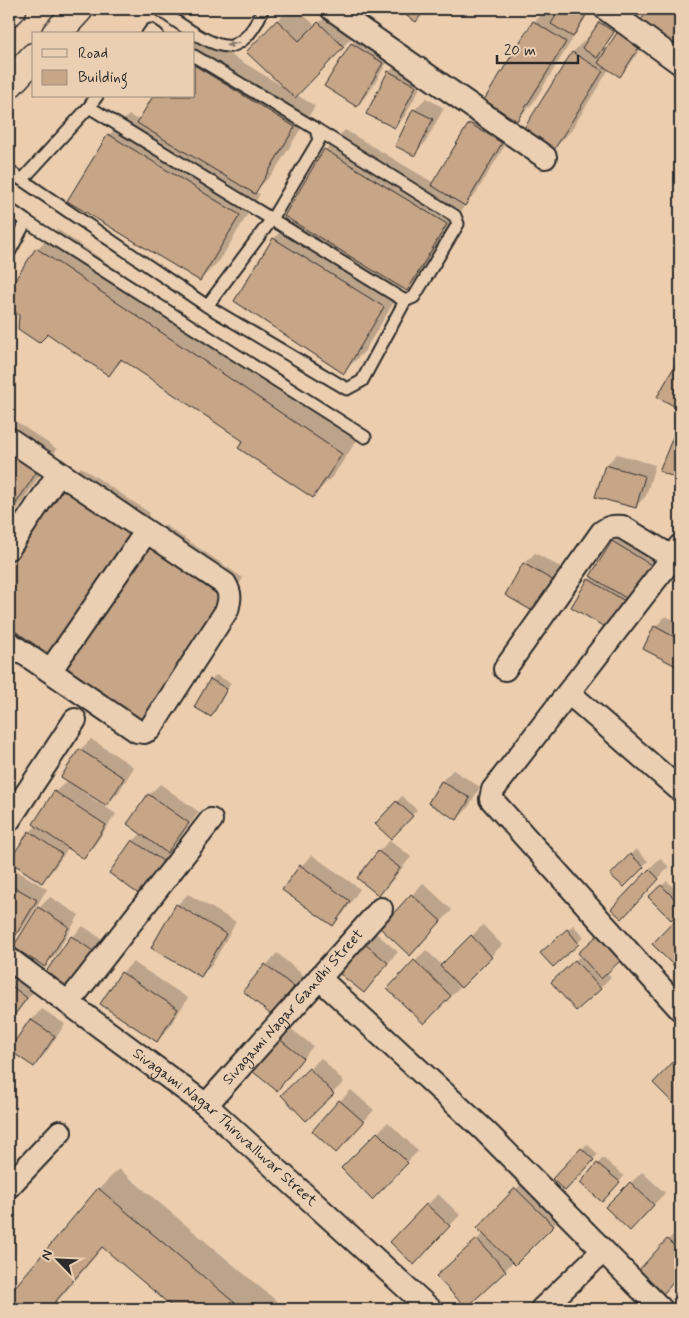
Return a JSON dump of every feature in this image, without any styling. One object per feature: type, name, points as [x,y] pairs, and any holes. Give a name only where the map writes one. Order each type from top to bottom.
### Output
[{"type":"main road","points":[[9,12],[12,9]]},
{"type":"main road","points":[[58,32],[79,9]]},
{"type":"main road","points":[[9,84],[32,59]]},
{"type":"street","points":[[332,9],[546,156]]},
{"type":"street","points":[[606,9],[680,63]]},
{"type":"street","points":[[9,439],[224,584],[229,591],[230,598],[227,610],[150,729],[144,732],[137,730],[9,643]]},
{"type":"street","points":[[9,548],[59,473]]},
{"type":"street","points":[[505,669],[602,532],[608,527],[622,527],[678,555],[493,790],[491,799],[680,1009]]},
{"type":"street","points":[[50,671],[146,532]]},
{"type":"street","points":[[570,693],[680,790]]},
{"type":"street","points":[[9,820],[75,720]]},
{"type":"street","points":[[68,1003],[211,820]]},
{"type":"street","name":"Sivagami Nagar Gandhi Street","points":[[206,1105],[381,909]]},
{"type":"street","name":"Sivagami Nagar Thiruvalluvar Street","points":[[9,959],[206,1105],[430,1309]]},
{"type":"street","points":[[320,978],[485,1131],[661,1309]]},
{"type":"street","points":[[9,1186],[60,1132]]},
{"type":"street","points":[[542,1309],[603,1252]]},
{"type":"lane","points":[[158,9],[213,43],[229,46],[241,42],[252,31],[261,16],[262,9]]},
{"type":"lane","points":[[9,171],[207,306],[347,389],[362,381],[405,302],[414,297],[458,224],[455,216],[316,129],[195,57]]},
{"type":"lane","points":[[23,180],[96,98]]},
{"type":"lane","points":[[89,107],[405,302]]},
{"type":"lane","points":[[207,306],[272,219],[319,140],[316,129]]},
{"type":"lane","points":[[9,209],[365,437]]},
{"type":"lane","points":[[9,253],[26,221]]},
{"type":"building","points":[[396,9],[425,9],[416,22]]},
{"type":"building","points":[[560,9],[580,9],[587,13],[573,37],[551,24]]},
{"type":"building","points":[[649,9],[680,9],[680,42],[673,53],[636,27]]},
{"type":"building","points":[[277,20],[299,41],[318,22],[344,47],[295,98],[246,52]]},
{"type":"building","points":[[533,21],[566,42],[517,121],[484,100]]},
{"type":"building","points":[[599,22],[614,32],[597,58],[582,48]]},
{"type":"building","points":[[618,31],[640,46],[620,77],[598,63]]},
{"type":"building","points":[[351,43],[383,63],[357,107],[324,86]]},
{"type":"building","points":[[572,52],[603,71],[554,150],[523,130]]},
{"type":"building","points":[[195,66],[295,127],[255,194],[137,123],[152,98],[195,98]]},
{"type":"building","points":[[388,71],[416,86],[395,128],[366,114]]},
{"type":"building","points":[[413,109],[433,119],[415,156],[395,146]]},
{"type":"building","points":[[469,123],[502,143],[465,206],[431,185]]},
{"type":"building","points":[[108,134],[240,215],[200,281],[67,201]]},
{"type":"building","points":[[324,149],[447,224],[407,291],[284,216]]},
{"type":"building","points":[[273,238],[384,307],[344,374],[234,301]]},
{"type":"building","points":[[36,248],[342,454],[313,498],[238,448],[243,441],[121,359],[109,376],[48,334],[39,343],[18,329],[19,315],[9,308],[9,289]]},
{"type":"building","points":[[677,362],[680,364],[680,409],[657,397]]},
{"type":"building","points":[[675,432],[680,434],[680,475],[678,479],[659,471]]},
{"type":"building","points":[[9,450],[38,470],[9,514]]},
{"type":"building","points":[[605,465],[645,476],[636,508],[595,497]]},
{"type":"building","points":[[60,486],[130,534],[49,654],[9,627],[9,563]]},
{"type":"building","points":[[612,541],[656,568],[634,603],[590,576]]},
{"type":"building","points":[[144,544],[224,599],[139,725],[59,671]]},
{"type":"building","points":[[523,563],[554,581],[536,613],[505,595]]},
{"type":"building","points":[[588,579],[625,601],[608,629],[571,607]]},
{"type":"building","points":[[654,626],[680,640],[680,668],[643,649]]},
{"type":"building","points":[[210,679],[227,689],[211,717],[194,707]]},
{"type":"building","points":[[79,749],[124,778],[107,806],[61,777]]},
{"type":"building","points":[[441,781],[470,798],[457,820],[428,803]]},
{"type":"building","points":[[54,791],[106,825],[84,859],[33,824]]},
{"type":"building","points":[[148,794],[189,823],[167,853],[127,824]]},
{"type":"building","points":[[396,801],[413,816],[391,839],[375,824]]},
{"type":"building","points":[[29,831],[62,854],[42,883],[9,861]]},
{"type":"building","points":[[132,840],[163,861],[140,895],[109,873]]},
{"type":"building","points":[[378,851],[400,868],[379,896],[357,878]]},
{"type":"building","points":[[630,854],[644,867],[624,887],[610,875]]},
{"type":"building","points":[[300,865],[350,901],[333,926],[282,890]]},
{"type":"building","points":[[649,869],[659,879],[622,919],[611,909]]},
{"type":"building","points":[[9,884],[37,900],[13,940],[9,938]]},
{"type":"building","points":[[661,885],[680,904],[680,911],[671,920],[648,897]]},
{"type":"building","points":[[411,894],[441,921],[410,956],[380,928]]},
{"type":"building","points":[[176,904],[226,934],[201,977],[151,948]]},
{"type":"building","points":[[38,907],[69,927],[45,967],[13,947]]},
{"type":"building","points":[[680,915],[680,972],[652,944]]},
{"type":"building","points":[[567,929],[579,944],[553,967],[540,953]]},
{"type":"building","points":[[601,932],[624,957],[601,979],[578,953]]},
{"type":"building","points":[[471,935],[492,957],[461,988],[440,966]]},
{"type":"building","points":[[71,936],[96,953],[70,990],[45,973]]},
{"type":"building","points":[[359,939],[388,963],[364,993],[335,970]]},
{"type":"building","points":[[414,960],[451,996],[424,1024],[387,989]]},
{"type":"building","points":[[575,960],[601,989],[576,1011],[551,982]]},
{"type":"building","points":[[265,964],[294,987],[271,1015],[243,991]]},
{"type":"building","points":[[121,972],[178,1009],[157,1042],[100,1004]]},
{"type":"building","points":[[9,984],[27,998],[9,1022]]},
{"type":"building","points":[[30,1019],[55,1036],[34,1067],[9,1050]]},
{"type":"building","points":[[278,1038],[303,1058],[277,1091],[252,1071]]},
{"type":"building","points":[[676,1059],[680,1063],[680,1106],[678,1108],[653,1083]]},
{"type":"building","points":[[309,1068],[334,1094],[306,1121],[281,1095]]},
{"type":"building","points":[[339,1100],[364,1122],[336,1153],[312,1131]]},
{"type":"building","points":[[377,1132],[408,1163],[372,1200],[341,1168]]},
{"type":"building","points":[[581,1148],[594,1160],[565,1191],[552,1179]]},
{"type":"building","points":[[597,1163],[620,1182],[602,1202],[580,1183]]},
{"type":"building","points":[[630,1182],[654,1205],[630,1231],[605,1207]]},
{"type":"building","points":[[98,1188],[242,1309],[175,1309],[102,1247],[49,1309],[9,1309],[9,1294]]},
{"type":"building","points":[[515,1188],[554,1226],[515,1265],[477,1228]]},
{"type":"building","points":[[426,1204],[450,1226],[414,1265],[390,1242]]},
{"type":"building","points":[[680,1227],[680,1237],[675,1232]]},
{"type":"building","points":[[477,1239],[506,1271],[466,1308],[436,1276]]},
{"type":"building","points":[[667,1239],[680,1252],[680,1275],[663,1294],[638,1271]]}]
